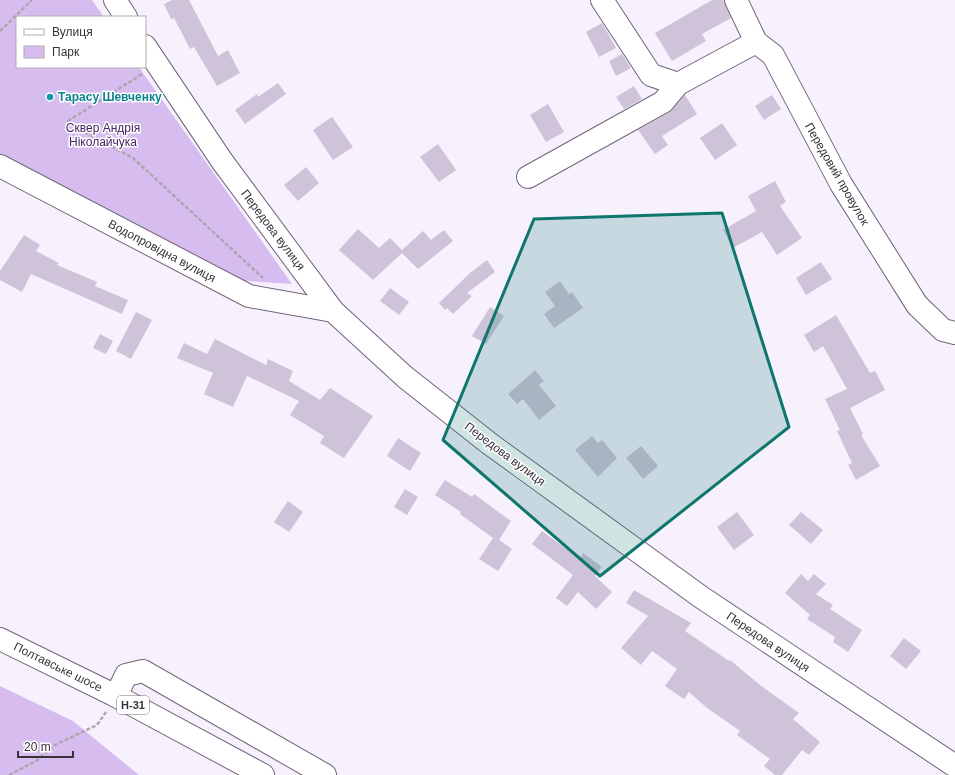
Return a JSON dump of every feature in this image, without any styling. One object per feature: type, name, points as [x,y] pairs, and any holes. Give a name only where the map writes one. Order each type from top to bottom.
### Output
[{"type":"street","points":[[115,0],[125,16]]},
{"type":"street","points":[[602,0],[651,75],[678,84]]},
{"type":"street","name":"Передовий провулок","points":[[736,0],[756,42],[773,55],[841,184],[916,305],[943,330],[955,333]]},
{"type":"street","points":[[528,177],[663,102],[678,84],[756,42]]},
{"type":"street","name":"Передова вулиця","points":[[146,48],[222,161],[333,311],[405,377],[496,448],[701,597],[955,766]]},
{"type":"street","name":"Водопровідна вулиця","points":[[0,166],[249,296],[333,311]]},
{"type":"street","name":"Полтавське шосе","points":[[0,639],[116,696],[263,775]]},
{"type":"street","points":[[116,696],[126,676],[143,671],[326,775]]},
{"type":"path","points":[[0,31],[32,0]]},
{"type":"path","points":[[157,64],[68,121],[95,138],[133,158],[266,280]]},
{"type":"path","points":[[9,775],[36,761],[55,745],[98,725],[116,696]]},
{"type":"highlighted area","points":[[722,213],[789,427],[600,576],[443,440],[534,219]]},
{"type":"green space","name":"Сквер Андрія Ніколайчука","points":[[0,0],[92,0],[103,16],[16,16],[16,68],[140,68],[292,284],[234,280],[0,157]]},
{"type":"green space","points":[[0,686],[73,721],[139,775],[0,775]]},
{"type":"building","points":[[172,0],[189,0],[218,56],[228,50],[240,73],[217,86],[194,47],[190,49],[174,18],[171,19],[164,4]]},
{"type":"building","points":[[712,0],[723,0],[731,18],[702,34],[706,41],[672,61],[655,33]]},
{"type":"building","points":[[602,23],[616,48],[599,57],[586,32]]},
{"type":"building","points":[[622,54],[631,68],[616,76],[609,61]]},
{"type":"building","points":[[278,83],[286,94],[245,124],[235,110],[257,94],[258,97]]},
{"type":"building","points":[[634,86],[642,99],[624,109],[616,97]]},
{"type":"building","points":[[685,95],[697,114],[662,136],[668,145],[655,154],[638,130],[669,113]]},
{"type":"building","points":[[772,95],[781,109],[764,120],[755,106]]},
{"type":"building","points":[[548,104],[564,132],[546,142],[530,115]]},
{"type":"building","points":[[332,117],[353,147],[333,160],[313,130]]},
{"type":"building","points":[[722,123],[737,145],[715,160],[700,138]]},
{"type":"building","points":[[438,144],[456,170],[439,182],[420,157]]},
{"type":"building","points":[[306,167],[319,183],[298,201],[284,185]]},
{"type":"building","points":[[775,181],[786,202],[780,206],[802,238],[777,255],[762,232],[733,248],[723,230],[756,211],[748,196]]},
{"type":"building","points":[[358,229],[379,248],[390,238],[402,250],[423,231],[431,240],[444,230],[453,241],[418,269],[402,253],[373,280],[339,250]]},
{"type":"building","points":[[24,235],[40,245],[36,251],[59,263],[57,265],[97,282],[95,286],[128,300],[122,314],[31,274],[22,292],[0,280],[0,271]]},
{"type":"building","points":[[487,260],[495,272],[467,293],[472,296],[453,314],[447,308],[445,310],[439,303],[470,273]]},
{"type":"building","points":[[821,262],[832,279],[806,295],[796,278]]},
{"type":"building","points":[[560,281],[569,294],[572,292],[583,308],[554,328],[544,314],[555,306],[545,292]]},
{"type":"building","points":[[390,288],[409,302],[399,315],[380,301]]},
{"type":"building","points":[[490,307],[504,316],[486,344],[472,336]]},
{"type":"building","points":[[136,312],[152,320],[131,359],[116,351]]},
{"type":"building","points":[[836,315],[870,373],[875,371],[885,390],[850,408],[863,434],[861,435],[880,466],[856,480],[848,465],[852,463],[837,431],[840,430],[825,399],[847,389],[823,346],[814,352],[804,335]]},
{"type":"building","points":[[100,334],[113,341],[106,354],[93,348]]},
{"type":"building","points":[[215,339],[266,365],[268,359],[293,371],[289,381],[320,400],[330,388],[373,416],[344,458],[320,443],[324,436],[290,415],[299,401],[247,376],[233,407],[204,394],[213,373],[177,358],[184,343],[207,354]]},
{"type":"building","points":[[535,370],[544,381],[539,385],[556,406],[539,420],[523,399],[517,404],[508,394]]},
{"type":"building","points":[[592,436],[598,443],[602,440],[617,458],[598,477],[575,450]]},
{"type":"building","points":[[398,438],[421,453],[410,471],[387,456]]},
{"type":"building","points":[[641,446],[658,466],[643,479],[626,458]]},
{"type":"building","points":[[445,480],[472,497],[474,494],[511,521],[499,540],[512,549],[498,571],[479,559],[493,538],[460,514],[461,512],[435,495]]},
{"type":"building","points":[[405,489],[418,497],[407,515],[394,507]]},
{"type":"building","points":[[288,501],[303,512],[289,532],[274,522]]},
{"type":"building","points":[[737,512],[754,535],[734,550],[717,527]]},
{"type":"building","points":[[801,512],[823,530],[811,544],[789,525]]},
{"type":"building","points":[[542,531],[580,559],[583,553],[602,567],[595,576],[612,592],[596,609],[578,592],[567,606],[556,598],[573,575],[532,544]]},
{"type":"building","points":[[801,574],[808,581],[814,574],[826,584],[816,594],[833,605],[830,609],[862,630],[848,652],[833,642],[835,637],[807,619],[810,615],[785,593]]},
{"type":"building","points":[[634,590],[691,623],[685,631],[729,661],[730,660],[760,685],[799,713],[793,719],[820,742],[809,755],[802,750],[782,775],[775,775],[764,766],[770,759],[737,735],[740,731],[707,708],[689,692],[684,699],[665,686],[677,669],[652,651],[641,665],[621,648],[648,616],[626,603]]},
{"type":"building","points":[[904,638],[921,651],[906,669],[890,656]]},
{"type":"place","name":"Тарасу Шевченку","points":[[50,97]]}]
